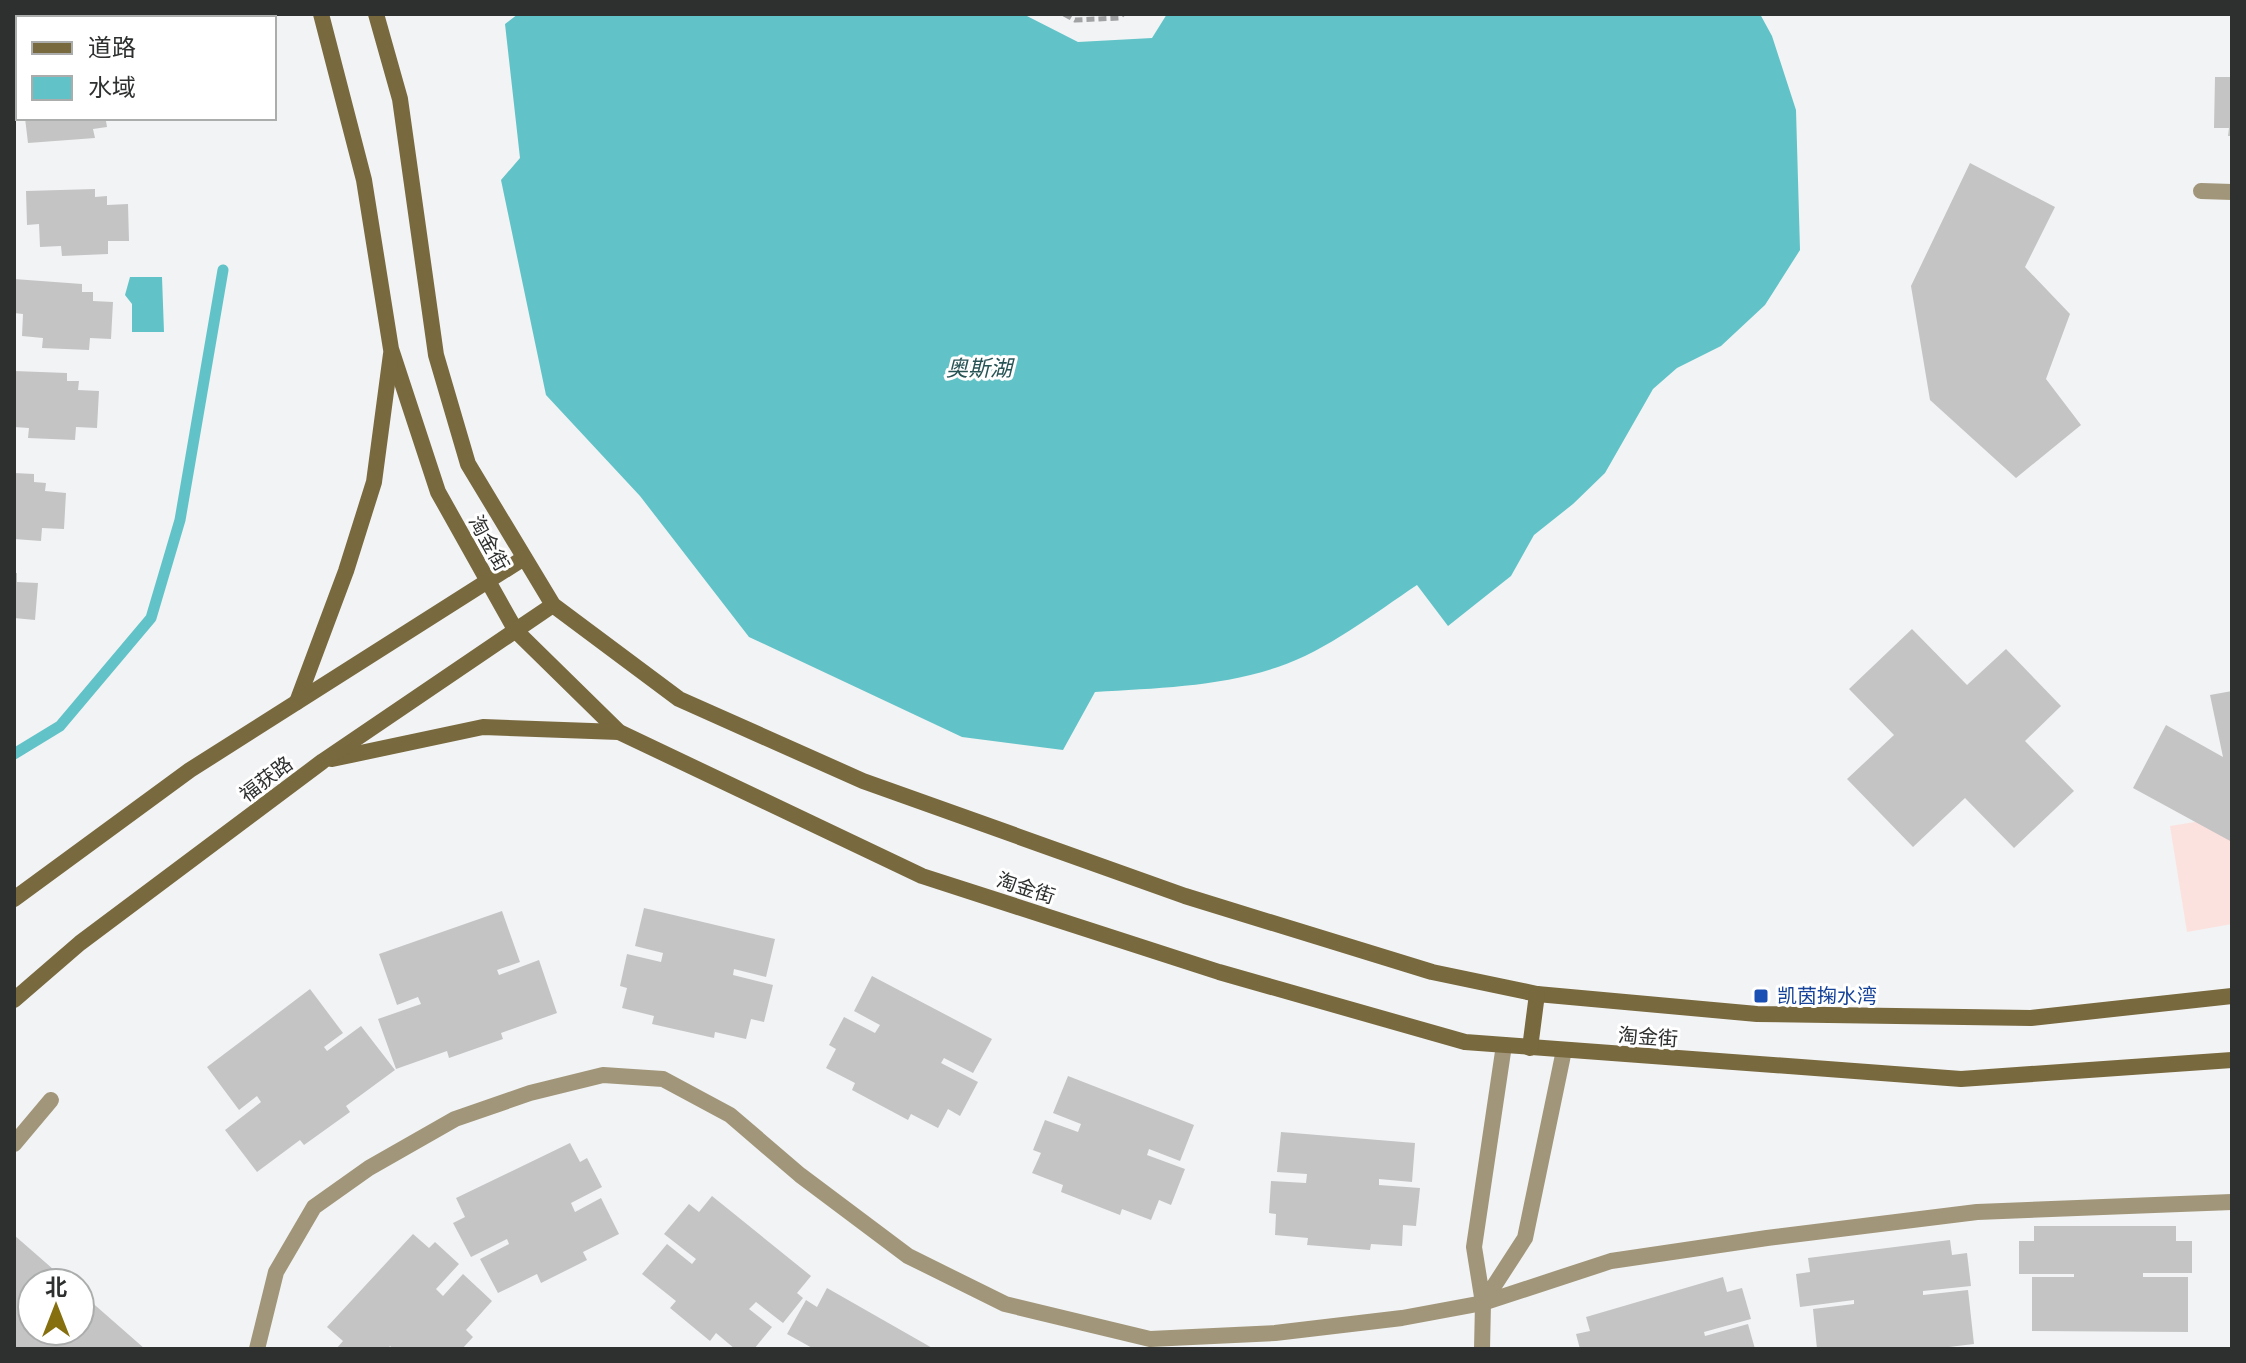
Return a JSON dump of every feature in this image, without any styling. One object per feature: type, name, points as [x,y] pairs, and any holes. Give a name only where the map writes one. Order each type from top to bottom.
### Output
[{"type":"street","name":"淘金街","points":[[321,14],[364,180],[391,349],[438,492],[516,631],[619,732],[922,876],[1219,972],[1465,1042],[1961,1079],[2232,1060]]},
{"type":"street","points":[[376,14],[400,99],[436,355],[468,464],[553,605]]},
{"type":"street","points":[[2201,191],[2232,192]]},
{"type":"street","points":[[297,702],[346,571],[374,482],[391,349]]},
{"type":"street","points":[[14,899],[190,770],[524,558]]},
{"type":"street","name":"淘金街","points":[[553,605],[679,699],[863,781],[1185,896],[1432,972],[1537,994],[1757,1014],[2031,1018],[2232,996]]},
{"type":"street","name":"福获路","points":[[14,1000],[80,943],[323,761],[553,605]]},
{"type":"street","points":[[323,761],[483,727],[619,732]]},
{"type":"street","points":[[1530,1048],[1537,994]]},
{"type":"street","points":[[1482,1349],[1483,1303],[1474,1247],[1504,1045]]},
{"type":"street","points":[[1483,1303],[1525,1238],[1564,1050]]},
{"type":"street","points":[[257,1349],[276,1272],[314,1207],[369,1168],[455,1119],[530,1093],[603,1075],[663,1079],[730,1115],[800,1175],[908,1256],[1005,1304],[1150,1339],[1275,1333],[1402,1318],[1483,1303],[1611,1261],[1767,1238],[1977,1212],[2232,1202]]},
{"type":"street","points":[[14,1144],[51,1100]]},
{"type":"path","points":[[1064,14],[1075,20],[1119,18],[1123,14]]},
{"type":"shaded area","points":[[2232,816],[2232,924],[2187,932],[2170,826]]},
{"type":"water","name":"奥斯湖","points":[[518,14],[1023,14],[1078,42],[1152,38],[1167,14],[1760,14],[1772,36],[1796,110],[1800,250],[1765,305],[1721,346],[1677,368],[1653,389],[1605,473],[1534,535],[1511,576],[1448,626],[1417,585],[1332,641],[1278,667],[1211,683],[1095,692],[1063,750],[962,737],[749,637],[640,496],[546,395],[501,180],[520,158],[505,24]]},
{"type":"water","points":[[130,277],[162,277],[164,332],[132,332],[132,304],[125,295]]},
{"type":"building","points":[[14,14],[113,14],[16,16],[16,41]]},
{"type":"building","points":[[2215,77],[2232,77],[2232,136],[2228,136],[2229,128],[2214,128]]},
{"type":"building","points":[[25,120],[119,120],[106,121],[107,127],[93,129],[95,138],[28,143]]},
{"type":"building","points":[[1970,163],[2055,207],[2025,267],[2070,314],[2046,379],[2081,425],[2016,478],[1930,400],[1911,286]]},
{"type":"building","points":[[95,189],[95,197],[107,196],[107,205],[128,204],[129,241],[108,241],[108,254],[62,256],[61,246],[40,247],[39,224],[27,225],[26,191]]},
{"type":"building","points":[[14,279],[82,284],[82,292],[93,292],[93,301],[113,302],[111,339],[90,338],[89,350],[42,348],[43,338],[22,336],[23,314],[14,313]]},
{"type":"building","points":[[14,371],[67,373],[67,381],[79,381],[78,390],[99,391],[97,428],[76,427],[75,440],[28,438],[29,428],[14,427]]},
{"type":"building","points":[[14,473],[34,474],[34,482],[46,483],[45,491],[66,493],[64,529],[42,528],[41,541],[14,539]]},
{"type":"building","points":[[14,573],[17,573],[17,582],[38,583],[35,620],[14,618]]},
{"type":"building","points":[[1912,629],[1967,685],[2006,649],[2061,706],[2025,741],[2074,791],[2014,848],[1965,798],[1913,847],[1847,779],[1894,735],[1849,689]]},
{"type":"building","points":[[2232,691],[2232,842],[2133,788],[2166,725],[2223,757],[2210,695]]},
{"type":"building","points":[[644,908],[775,939],[766,977],[734,969],[733,975],[773,985],[764,1022],[751,1019],[746,1039],[715,1032],[714,1038],[652,1024],[654,1016],[622,1008],[627,988],[620,986],[627,954],[661,962],[663,953],[635,946]]},
{"type":"building","points":[[502,911],[520,962],[497,970],[499,975],[539,960],[557,1013],[501,1033],[503,1039],[449,1058],[447,1051],[396,1069],[378,1019],[421,1004],[418,997],[397,1005],[379,954]]},
{"type":"building","points":[[872,976],[992,1039],[973,1073],[944,1058],[941,1063],[978,1082],[960,1116],[948,1109],[938,1128],[911,1114],[908,1120],[852,1090],[855,1083],[826,1068],[836,1049],[829,1045],[844,1017],[875,1033],[880,1025],[854,1011]]},
{"type":"building","points":[[310,989],[343,1033],[324,1047],[327,1051],[361,1026],[395,1070],[346,1106],[350,1112],[304,1145],[300,1140],[257,1172],[225,1130],[261,1102],[257,1096],[239,1110],[207,1067]]},
{"type":"building","points":[[1068,1076],[1194,1125],[1180,1161],[1149,1149],[1147,1155],[1185,1169],[1171,1205],[1159,1200],[1151,1220],[1122,1209],[1120,1215],[1061,1192],[1063,1185],[1032,1173],[1041,1153],[1033,1150],[1045,1120],[1078,1132],[1081,1124],[1053,1113]]},
{"type":"building","points":[[1281,1132],[1415,1143],[1412,1182],[1379,1179],[1379,1185],[1420,1188],[1416,1226],[1403,1225],[1402,1246],[1371,1244],[1370,1250],[1307,1245],[1308,1238],[1275,1235],[1276,1214],[1269,1213],[1271,1181],[1306,1183],[1307,1174],[1277,1172]]},
{"type":"building","points":[[570,1143],[580,1162],[587,1158],[602,1187],[571,1203],[575,1212],[601,1198],[619,1234],[583,1252],[587,1260],[541,1283],[537,1274],[498,1293],[480,1259],[509,1244],[507,1239],[471,1257],[453,1223],[465,1217],[456,1198]]},
{"type":"building","points":[[712,1196],[811,1276],[797,1293],[803,1298],[783,1323],[756,1302],[749,1309],[772,1327],[754,1349],[735,1349],[716,1333],[710,1341],[670,1308],[676,1301],[642,1274],[667,1244],[692,1264],[696,1259],[664,1234],[689,1204],[699,1212]]},
{"type":"building","points":[[2034,1226],[2176,1226],[2176,1241],[2192,1241],[2192,1273],[2143,1273],[2143,1277],[2188,1277],[2188,1332],[2032,1331],[2032,1277],[2074,1277],[2074,1274],[2019,1274],[2019,1241],[2034,1241]]},
{"type":"building","points":[[413,1234],[429,1248],[435,1242],[459,1264],[436,1289],[443,1296],[463,1274],[492,1301],[466,1330],[473,1337],[462,1349],[393,1349],[390,1346],[388,1349],[336,1349],[343,1341],[327,1327]]},
{"type":"building","points":[[14,1235],[51,1267],[16,1267],[16,1347],[96,1347],[96,1306],[145,1349],[14,1349]]},
{"type":"building","points":[[1950,1240],[1952,1255],[1967,1253],[1971,1286],[1923,1291],[1923,1295],[1968,1290],[1974,1344],[1932,1349],[1817,1349],[1813,1309],[1854,1304],[1854,1300],[1800,1307],[1796,1274],[1810,1272],[1808,1258]]},
{"type":"building","points":[[1723,1277],[1727,1292],[1742,1288],[1751,1319],[1704,1332],[1705,1336],[1748,1324],[1755,1349],[1580,1349],[1576,1334],[1590,1331],[1586,1317]]},
{"type":"building","points":[[827,1288],[934,1349],[814,1349],[787,1334],[806,1300],[817,1307]]},
{"type":"waterway","points":[[14,754],[60,726],[151,618],[180,520],[223,270]]},
{"type":"place","name":"凯茵掬水湾","points":[[1761,996]]}]
